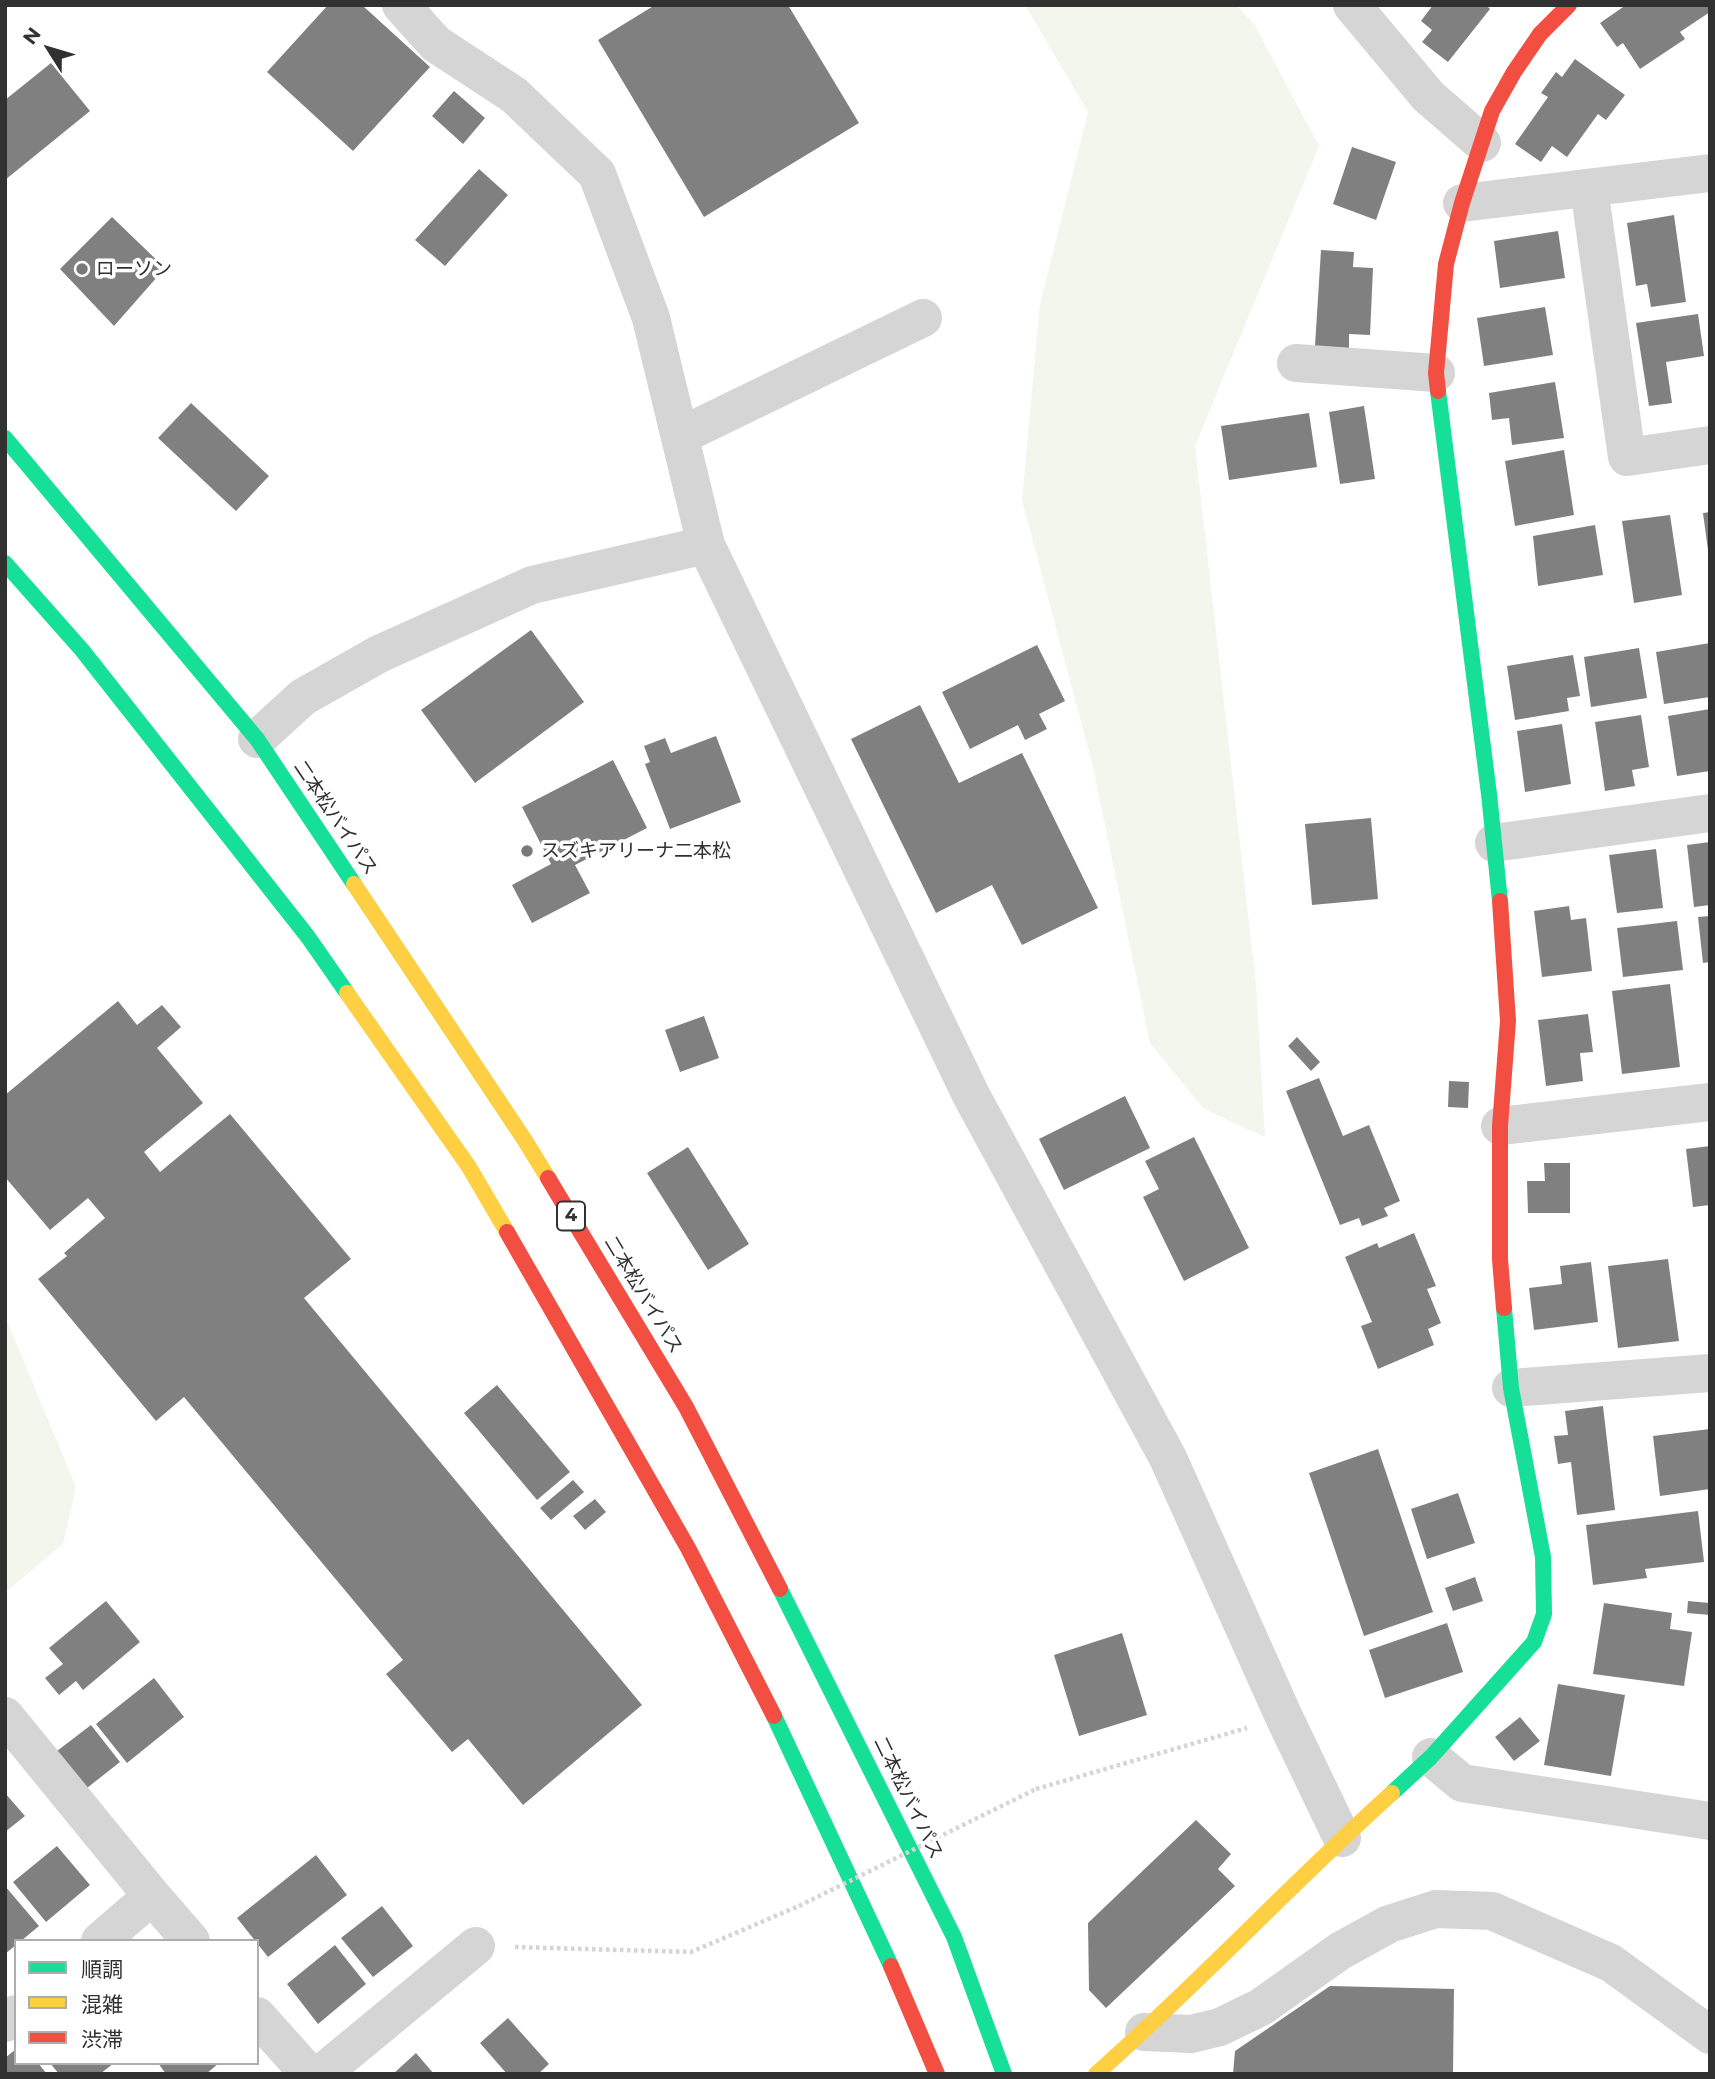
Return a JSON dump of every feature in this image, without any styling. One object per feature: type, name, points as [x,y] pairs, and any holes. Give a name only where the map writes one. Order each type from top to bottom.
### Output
[{"type":"main road","points":[[1096,2074],[1144,2032],[1342,1838],[1431,1757],[1534,1642],[1544,1614],[1543,1557],[1511,1388],[1500,1259],[1500,1126],[1508,1021],[1494,844],[1436,373],[1446,264],[1462,203],[1492,111],[1540,34],[1569,5]]},
{"type":"main road","name":"二本松バイパス","points":[[5,438],[257,739],[524,1139],[686,1407],[831,1687],[954,1937],[1004,2074]]},
{"type":"main road","points":[[5,563],[82,650],[308,937],[469,1167],[694,1560],[767,1702],[860,1898],[937,2074]]},
{"type":"street","points":[[401,5],[436,44],[514,95],[597,174],[651,318],[706,545],[971,1095],[1168,1458],[1284,1717],[1342,1838]]},
{"type":"street","points":[[1352,5],[1428,96],[1482,143]]},
{"type":"street","points":[[1462,203],[1710,173]]},
{"type":"street","points":[[1589,188],[1627,457],[1710,445]]},
{"type":"street","points":[[680,436],[923,318]]},
{"type":"street","points":[[1296,363],[1436,373]]},
{"type":"street","points":[[257,739],[303,697],[379,654],[532,585],[706,545]]},
{"type":"street","points":[[1494,844],[1710,813]]},
{"type":"street","points":[[1500,1126],[1710,1102]]},
{"type":"street","points":[[1511,1388],[1710,1373]]},
{"type":"street","points":[[5,1716],[189,1939]]},
{"type":"street","points":[[1431,1757],[1462,1783],[1710,1821]]},
{"type":"street","points":[[102,1939],[152,1896]]},
{"type":"street","points":[[1144,2032],[1191,2034],[1220,2028],[1261,2007],[1340,1951],[1389,1924],[1436,1909],[1492,1911],[1611,1963],[1710,2035]]},
{"type":"street","points":[[321,2074],[476,1946]]},
{"type":"street","points":[[259,2017],[309,2074]]},
{"type":"path","points":[[476,1946],[691,1952],[799,1906],[1036,1789],[1284,1717]]},
{"type":"shaded area","points":[[1025,5],[1236,5],[1254,24],[1319,146],[1195,446],[1256,985],[1265,1137],[1204,1109],[1150,1043],[1093,767],[1022,500],[1040,304],[1088,112]]},
{"type":"shaded area","points":[[5,1316],[76,1487],[63,1544],[7,1591]]},
{"type":"building","points":[[328,5],[362,5],[430,67],[353,151],[267,72]]},
{"type":"building","points":[[655,5],[788,5],[859,123],[704,217],[598,40]]},
{"type":"building","points":[[1433,5],[1486,5],[1490,9],[1448,62],[1422,42],[1432,30],[1421,21]]},
{"type":"building","points":[[1626,5],[1708,5],[1710,12],[1680,32],[1685,39],[1640,69],[1623,43],[1617,47],[1600,23]]},
{"type":"building","points":[[1575,59],[1625,95],[1606,120],[1598,114],[1567,157],[1552,146],[1541,162],[1515,144],[1548,97],[1541,93],[1556,72],[1562,77]]},
{"type":"building","points":[[51,63],[90,111],[5,180],[5,100]]},
{"type":"building","points":[[454,91],[485,118],[463,144],[432,116]]},
{"type":"building","points":[[1352,147],[1396,162],[1376,220],[1333,204]]},
{"type":"building","points":[[479,169],[508,195],[445,266],[415,240]]},
{"type":"building","points":[[1674,215],[1686,302],[1651,307],[1647,284],[1636,286],[1627,223]]},
{"type":"building","points":[[112,217],[165,268],[114,326],[60,269]]},
{"type":"building","points":[[1558,231],[1565,278],[1500,288],[1494,241]]},
{"type":"building","points":[[1321,250],[1354,252],[1353,267],[1373,268],[1370,335],[1349,334],[1349,348],[1315,346]]},
{"type":"building","points":[[1545,307],[1553,355],[1484,366],[1477,318]]},
{"type":"building","points":[[1698,314],[1704,356],[1666,362],[1672,403],[1649,406],[1636,323]]},
{"type":"building","points":[[1555,382],[1564,438],[1512,445],[1509,418],[1492,420],[1489,393]]},
{"type":"building","points":[[191,403],[269,476],[236,511],[158,438]]},
{"type":"building","points":[[1364,406],[1375,479],[1340,484],[1329,412]]},
{"type":"building","points":[[1309,413],[1317,467],[1229,480],[1221,426]]},
{"type":"building","points":[[1564,450],[1574,515],[1515,526],[1505,461]]},
{"type":"building","points":[[1710,512],[1710,550],[1708,550],[1703,513]]},
{"type":"building","points":[[1670,515],[1682,595],[1634,603],[1622,521]]},
{"type":"building","points":[[1595,525],[1603,575],[1538,586],[1533,536]]},
{"type":"building","points":[[531,630],[584,702],[475,783],[421,710]]},
{"type":"building","points":[[1710,643],[1710,697],[1664,704],[1656,652]]},
{"type":"building","points":[[1037,645],[1065,701],[1039,714],[1047,729],[1025,740],[1018,725],[970,749],[942,692]]},
{"type":"building","points":[[1639,648],[1647,698],[1591,707],[1584,657]]},
{"type":"building","points":[[1573,655],[1580,696],[1567,698],[1569,711],[1515,720],[1507,666]]},
{"type":"building","points":[[920,705],[959,783],[1022,753],[1098,908],[1022,945],[992,885],[936,913],[851,739]]},
{"type":"building","points":[[1710,709],[1710,771],[1677,776],[1668,716]]},
{"type":"building","points":[[1641,715],[1649,767],[1632,770],[1635,786],[1605,791],[1595,722]]},
{"type":"building","points":[[1562,724],[1571,784],[1525,792],[1517,731]]},
{"type":"building","points":[[716,736],[741,802],[670,829],[645,764],[650,762],[644,746],[665,738],[671,753]]},
{"type":"building","points":[[613,760],[647,828],[575,865],[590,893],[532,923],[512,885],[551,864],[522,807]]},
{"type":"building","points":[[1371,818],[1378,899],[1312,905],[1305,824]]},
{"type":"building","points":[[1710,842],[1710,905],[1694,907],[1687,845]]},
{"type":"building","points":[[1656,849],[1663,908],[1617,913],[1609,855]]},
{"type":"building","points":[[1569,906],[1571,920],[1586,918],[1592,971],[1542,977],[1534,911]]},
{"type":"building","points":[[1710,916],[1710,962],[1703,963],[1698,917]]},
{"type":"building","points":[[1677,921],[1683,970],[1623,977],[1617,928]]},
{"type":"building","points":[[1670,984],[1680,1067],[1622,1074],[1612,991]]},
{"type":"building","points":[[118,1001],[137,1025],[162,1005],[181,1027],[157,1048],[203,1103],[144,1152],[160,1172],[230,1114],[351,1259],[304,1298],[642,1705],[523,1805],[468,1739],[452,1752],[386,1674],[403,1660],[184,1397],[156,1421],[38,1279],[67,1256],[64,1253],[105,1218],[88,1198],[50,1230],[5,1177],[5,1095]]},
{"type":"building","points":[[1588,1014],[1593,1052],[1580,1053],[1583,1081],[1546,1086],[1538,1020]]},
{"type":"building","points":[[704,1016],[719,1058],[680,1072],[665,1030]]},
{"type":"building","points":[[1297,1037],[1320,1062],[1311,1071],[1288,1046]]},
{"type":"building","points":[[1319,1078],[1343,1136],[1369,1125],[1400,1201],[1384,1208],[1388,1216],[1362,1226],[1359,1218],[1340,1225],[1286,1091]]},
{"type":"building","points":[[1449,1081],[1469,1082],[1468,1108],[1448,1107]]},
{"type":"building","points":[[1125,1096],[1150,1148],[1064,1190],[1039,1139]]},
{"type":"building","points":[[1194,1137],[1249,1248],[1184,1281],[1143,1197],[1159,1189],[1145,1161]]},
{"type":"building","points":[[1710,1146],[1710,1205],[1693,1207],[1686,1149]]},
{"type":"building","points":[[688,1147],[749,1244],[708,1270],[647,1173]]},
{"type":"building","points":[[1544,1163],[1570,1163],[1570,1213],[1528,1213],[1527,1181],[1545,1181]]},
{"type":"building","points":[[1414,1233],[1436,1286],[1427,1289],[1441,1323],[1428,1329],[1434,1345],[1378,1369],[1361,1326],[1372,1322],[1345,1257],[1377,1243],[1379,1248]]},
{"type":"building","points":[[1668,1259],[1679,1341],[1618,1348],[1608,1266]]},
{"type":"building","points":[[1591,1262],[1598,1322],[1534,1330],[1529,1288],[1562,1284],[1560,1266]]},
{"type":"building","points":[[497,1385],[570,1472],[537,1500],[464,1413]]},
{"type":"building","points":[[1603,1406],[1615,1510],[1577,1515],[1571,1462],[1558,1464],[1554,1436],[1568,1435],[1565,1411]]},
{"type":"building","points":[[1710,1429],[1710,1489],[1660,1496],[1653,1436]]},
{"type":"building","points":[[1378,1449],[1433,1612],[1364,1636],[1309,1473]]},
{"type":"building","points":[[573,1480],[584,1492],[551,1520],[540,1508]]},
{"type":"building","points":[[1458,1493],[1475,1543],[1427,1559],[1411,1509]]},
{"type":"building","points":[[595,1499],[606,1512],[585,1530],[573,1516]]},
{"type":"building","points":[[1698,1511],[1704,1562],[1645,1569],[1647,1578],[1593,1585],[1586,1525]]},
{"type":"building","points":[[1475,1577],[1483,1601],[1453,1611],[1445,1588]]},
{"type":"building","points":[[106,1601],[140,1642],[83,1690],[76,1681],[59,1695],[45,1678],[63,1664],[49,1648]]},
{"type":"building","points":[[1688,1601],[1710,1603],[1710,1615],[1687,1613]]},
{"type":"building","points":[[1604,1603],[1672,1613],[1670,1629],[1692,1632],[1684,1686],[1593,1674]]},
{"type":"building","points":[[1447,1623],[1463,1672],[1385,1698],[1369,1650]]},
{"type":"building","points":[[1122,1633],[1147,1715],[1079,1736],[1054,1655]]},
{"type":"building","points":[[154,1678],[184,1717],[127,1763],[96,1724]]},
{"type":"building","points":[[1558,1684],[1625,1695],[1611,1776],[1544,1765]]},
{"type":"building","points":[[1520,1717],[1540,1741],[1514,1761],[1495,1737]]},
{"type":"building","points":[[91,1725],[120,1762],[87,1788],[57,1751]]},
{"type":"building","points":[[5,1793],[25,1816],[5,1832]]},
{"type":"building","points":[[1196,1820],[1231,1854],[1218,1869],[1235,1886],[1106,2008],[1089,1990],[1088,1923]]},
{"type":"building","points":[[57,1846],[90,1885],[46,1922],[13,1882]]},
{"type":"building","points":[[316,1855],[347,1895],[268,1957],[259,1946],[259,1939],[254,1939],[237,1918]]},
{"type":"building","points":[[5,1886],[39,1926],[23,1939],[14,1939],[14,1947],[5,1954]]},
{"type":"building","points":[[382,1906],[413,1946],[373,1977],[341,1938]]},
{"type":"building","points":[[335,1945],[366,1984],[318,2024],[287,1984]]},
{"type":"building","points":[[1330,1986],[1454,1989],[1453,2074],[1233,2074],[1235,2051]]},
{"type":"building","points":[[508,2018],[549,2064],[538,2074],[507,2074],[480,2043]]},
{"type":"building","points":[[14,2051],[14,2065],[40,2065],[47,2074],[5,2074],[5,2058]]},
{"type":"building","points":[[416,2053],[434,2074],[393,2074]]},
{"type":"building","points":[[52,2065],[111,2065],[100,2074],[59,2074]]},
{"type":"building","points":[[159,2065],[217,2065],[206,2074],[166,2074]]},
{"type":"traffic: fast","points":[[1438,391],[1500,901]]},
{"type":"traffic: fast","points":[[5,438],[257,739],[354,884]]},
{"type":"traffic: fast","points":[[5,563],[82,650],[308,937],[347,993]]},
{"type":"traffic: fast","points":[[1392,1793],[1431,1757],[1534,1642],[1544,1614],[1543,1557],[1511,1388],[1504,1308]]},
{"type":"traffic: fast","points":[[780,1589],[954,1937],[1004,2074]]},
{"type":"traffic: fast","points":[[774,1716],[891,1966]]},
{"type":"traffic: slow","points":[[354,884],[548,1178]]},
{"type":"traffic: slow","points":[[347,993],[469,1167],[507,1232]]},
{"type":"traffic: slow","points":[[1096,2074],[1392,1793]]},
{"type":"traffic: jam","points":[[1438,391],[1436,373],[1446,264],[1462,203],[1492,111],[1540,34],[1569,5]]},
{"type":"traffic: jam","points":[[1500,901],[1508,1021],[1500,1126],[1500,1259],[1504,1308]]},
{"type":"traffic: jam","points":[[548,1178],[686,1407],[780,1589]]},
{"type":"traffic: jam","points":[[507,1232],[688,1548],[774,1716]]},
{"type":"traffic: jam","points":[[891,1966],[937,2074]]},
{"type":"place","name":"ローソン","points":[[82,269]]},
{"type":"place","name":"スズキアリーナ二本松","points":[[527,851]]}]
